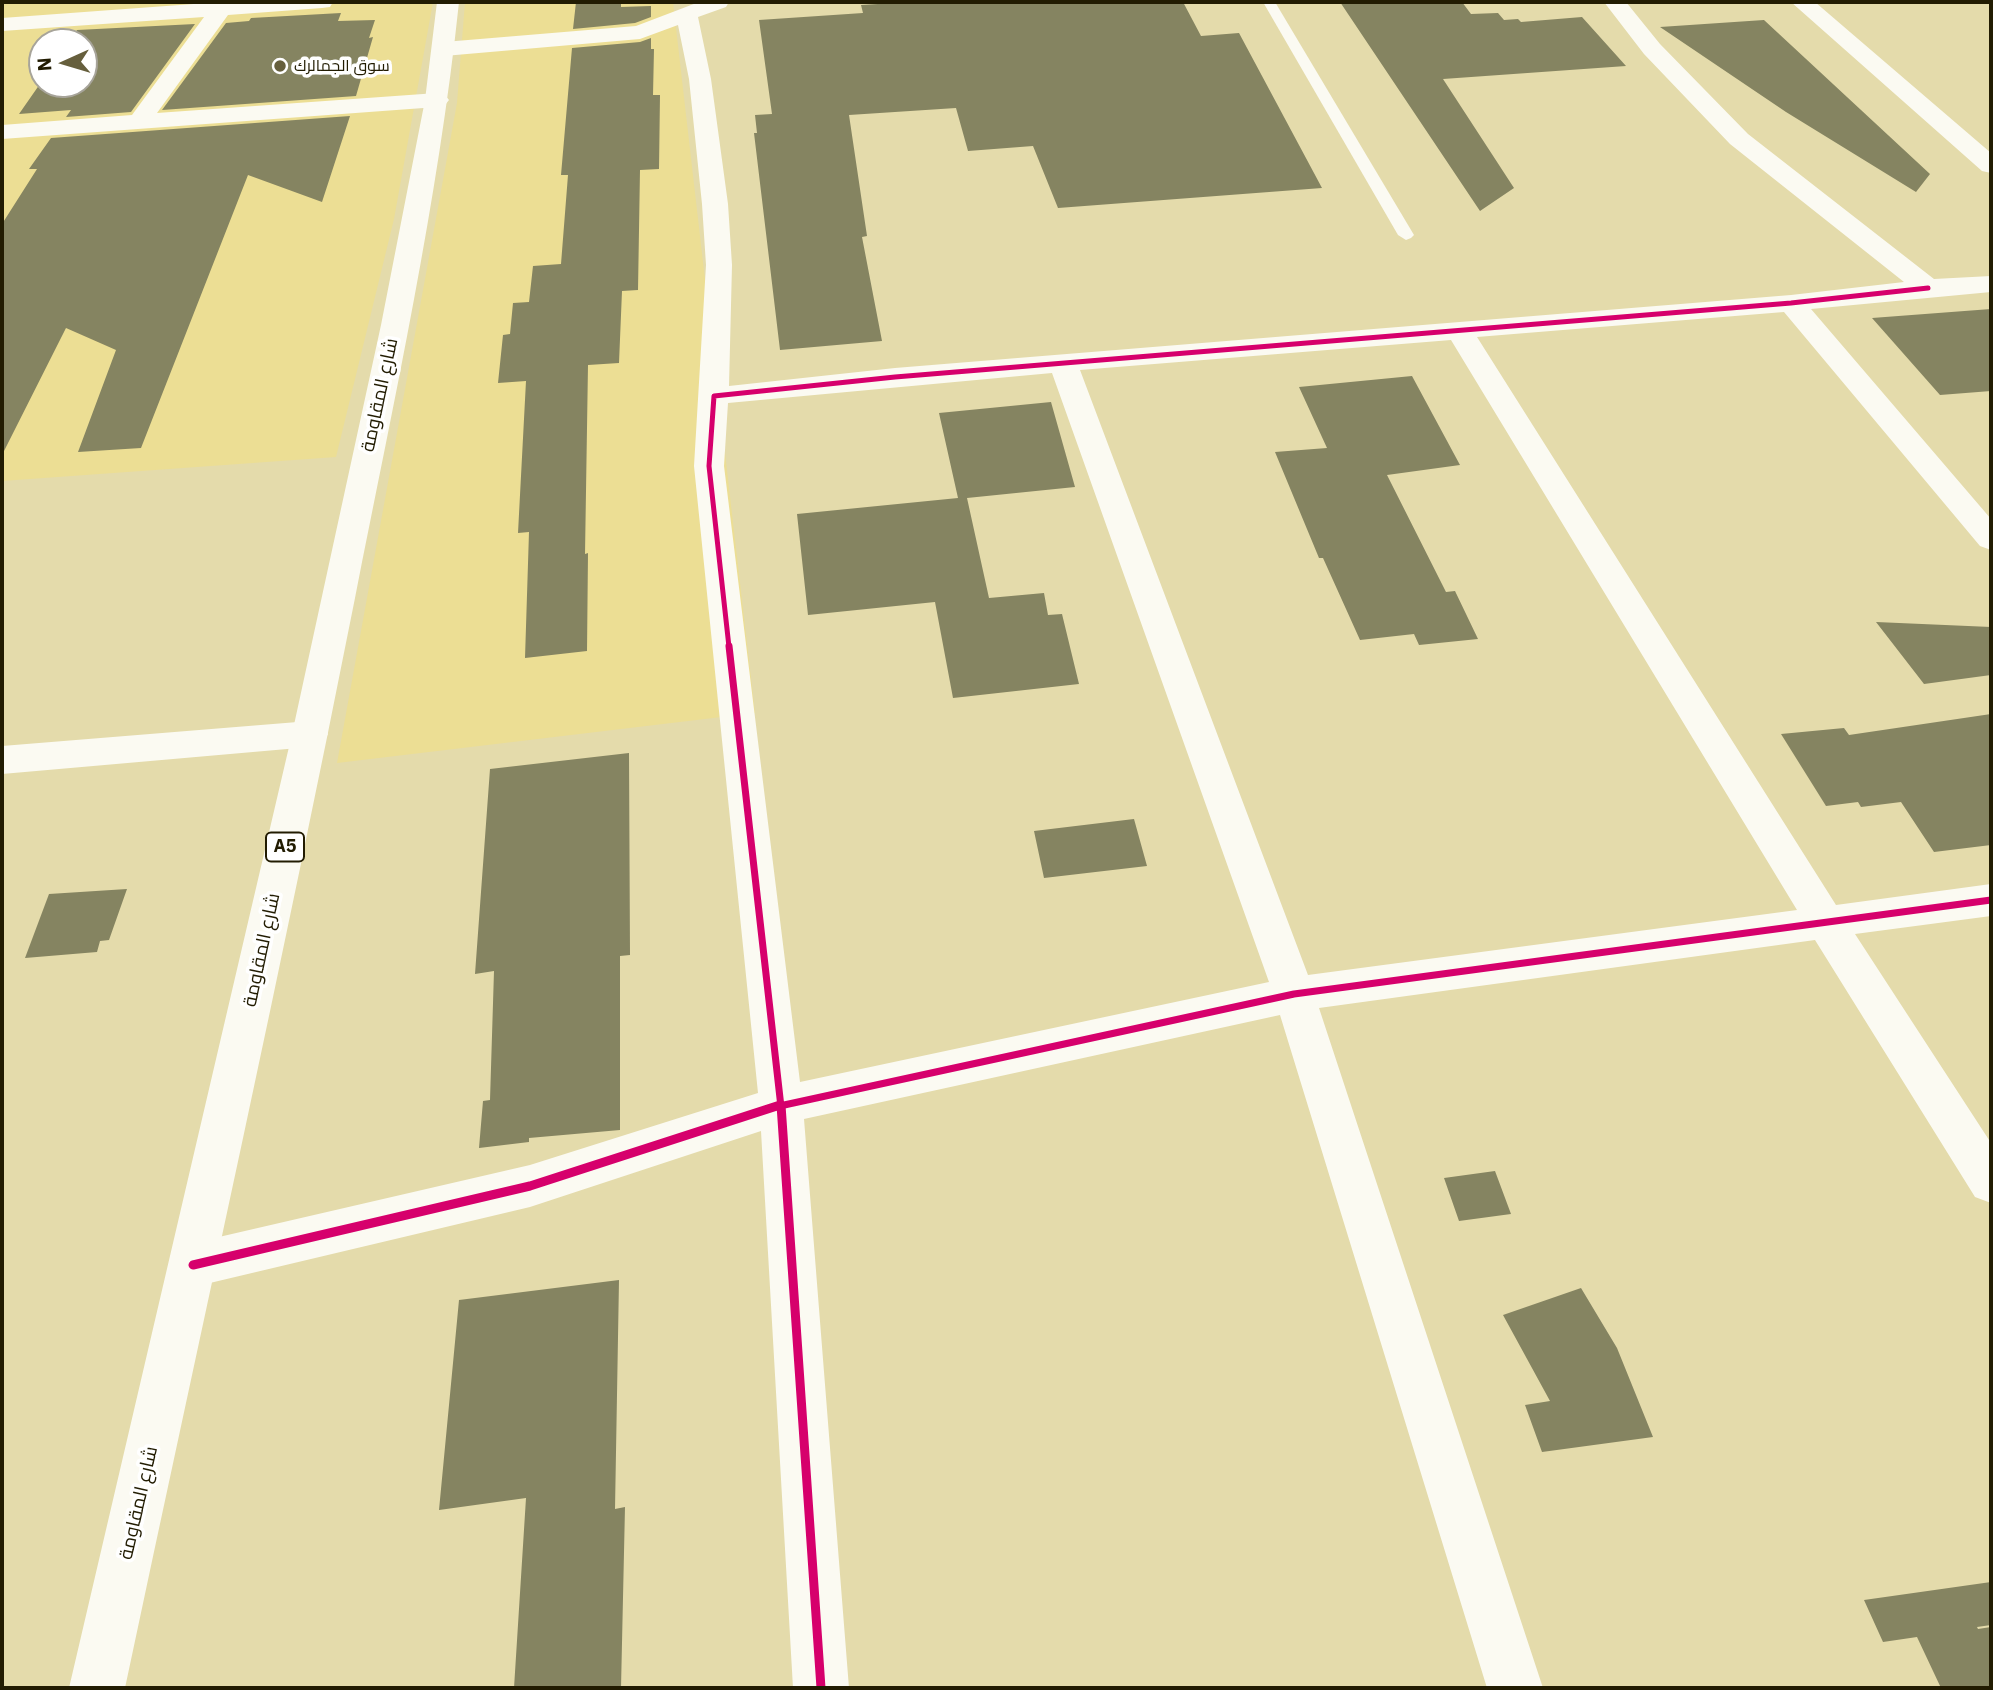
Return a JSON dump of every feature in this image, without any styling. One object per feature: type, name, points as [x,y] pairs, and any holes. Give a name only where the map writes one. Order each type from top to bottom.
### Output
[{"type":"main road","points":[[2,24],[323,2]]},
{"type":"main road","name":"شارع المقاومة","points":[[97,1688],[310,734],[395,325],[437,100],[448,2]]},
{"type":"main road","points":[[1615,2],[1675,74],[1739,139],[1928,288]]},
{"type":"main road","points":[[1802,2],[1991,166]]},
{"type":"main road","points":[[444,49],[630,33],[651,29],[704,6],[700,79],[719,265],[709,466],[781,1105],[821,1688]]},
{"type":"main road","points":[[140,121],[222,8]]},
{"type":"main road","points":[[2,132],[437,100]]},
{"type":"main road","points":[[714,396],[895,377],[1460,332],[1991,284]]},
{"type":"main road","points":[[1791,303],[1991,539]]},
{"type":"main road","points":[[1460,332],[1826,923],[1991,1182]]},
{"type":"main road","points":[[1064,365],[1294,994],[1515,1688]]},
{"type":"main road","points":[[2,760],[310,734]]},
{"type":"main road","points":[[192,1265],[530,1186],[781,1105],[1294,994],[1991,900]]},
{"type":"lane","points":[[1269,2],[1406,235]]},
{"type":"shaded area","points":[[2,2],[433,2],[394,219],[336,457],[2,481]]},
{"type":"shaded area","points":[[465,2],[673,2],[755,713],[337,763],[457,103]]},
{"type":"building","points":[[576,2],[621,2],[621,7],[651,6],[651,17],[635,23],[573,29]]},
{"type":"building","points":[[911,2],[1183,2],[1201,36],[1239,33],[1322,188],[1058,208],[1033,146],[968,151],[956,108],[849,115],[867,236],[862,237],[882,341],[780,350],[754,133],[757,133],[755,115],[772,114],[759,20],[863,13],[861,5]]},
{"type":"building","points":[[1340,2],[1462,2],[1471,14],[1498,13],[1504,20],[1518,19],[1521,22],[1582,17],[1626,66],[1443,79],[1514,188],[1480,211]]},
{"type":"building","points":[[341,13],[338,21],[375,20],[369,38],[373,37],[356,96],[162,110],[226,23],[249,21],[251,18]]},
{"type":"building","points":[[1764,20],[1930,174],[1916,192],[1786,112],[1660,27]]},
{"type":"building","points":[[195,24],[131,112],[66,117],[71,110],[19,114],[30,98],[98,98],[98,29]]},
{"type":"building","points":[[651,38],[651,49],[654,49],[653,95],[660,95],[659,169],[640,170],[638,290],[622,291],[619,363],[588,365],[585,554],[588,553],[587,651],[525,658],[529,532],[518,533],[526,381],[498,383],[503,335],[510,334],[513,303],[529,302],[533,266],[561,264],[568,175],[561,175],[572,48],[640,42]]},
{"type":"building","points":[[350,116],[322,202],[248,175],[141,448],[78,452],[116,350],[66,328],[2,455],[2,224],[37,169],[29,169],[51,138]]},
{"type":"building","points":[[1991,309],[1991,391],[1940,395],[1872,318]]},
{"type":"building","points":[[1412,376],[1460,465],[1387,475],[1446,592],[1455,591],[1478,639],[1419,645],[1414,634],[1360,640],[1323,558],[1319,558],[1275,452],[1327,448],[1299,387]]},
{"type":"building","points":[[1051,402],[1075,487],[967,498],[989,598],[1044,593],[1048,615],[1062,614],[1079,684],[953,698],[935,602],[808,615],[797,514],[958,498],[939,413]]},
{"type":"building","points":[[1876,622],[1991,627],[1991,675],[1924,684]]},
{"type":"building","points":[[1991,714],[1991,845],[1934,852],[1901,802],[1861,807],[1858,802],[1826,806],[1781,734],[1844,728],[1849,735]]},
{"type":"building","points":[[629,753],[630,955],[620,956],[620,1130],[529,1138],[529,1142],[479,1148],[483,1101],[490,1100],[494,971],[475,974],[490,769]]},
{"type":"building","points":[[1134,819],[1147,866],[1044,878],[1034,831]]},
{"type":"building","points":[[127,889],[109,940],[100,941],[97,952],[25,958],[49,894]]},
{"type":"building","points":[[1495,1171],[1511,1214],[1459,1221],[1444,1178]]},
{"type":"building","points":[[619,1280],[615,1509],[625,1507],[621,1688],[514,1688],[526,1498],[439,1510],[459,1300]]},
{"type":"building","points":[[1581,1288],[1617,1348],[1653,1437],[1542,1452],[1525,1405],[1550,1401],[1503,1315]]},
{"type":"building","points":[[1991,1582],[1991,1625],[1977,1627],[1991,1627],[1991,1688],[1941,1688],[1917,1637],[1883,1642],[1864,1600]]},
{"type":"cycle path","points":[[821,1688],[781,1105],[709,466],[714,396],[895,377],[1791,303],[1928,288]]},
{"type":"cycle path","points":[[193,1265],[530,1186],[781,1105],[1294,994],[1991,900]]},
{"type":"place","name":"سوق الجمالرك","points":[[280,66]]}]
